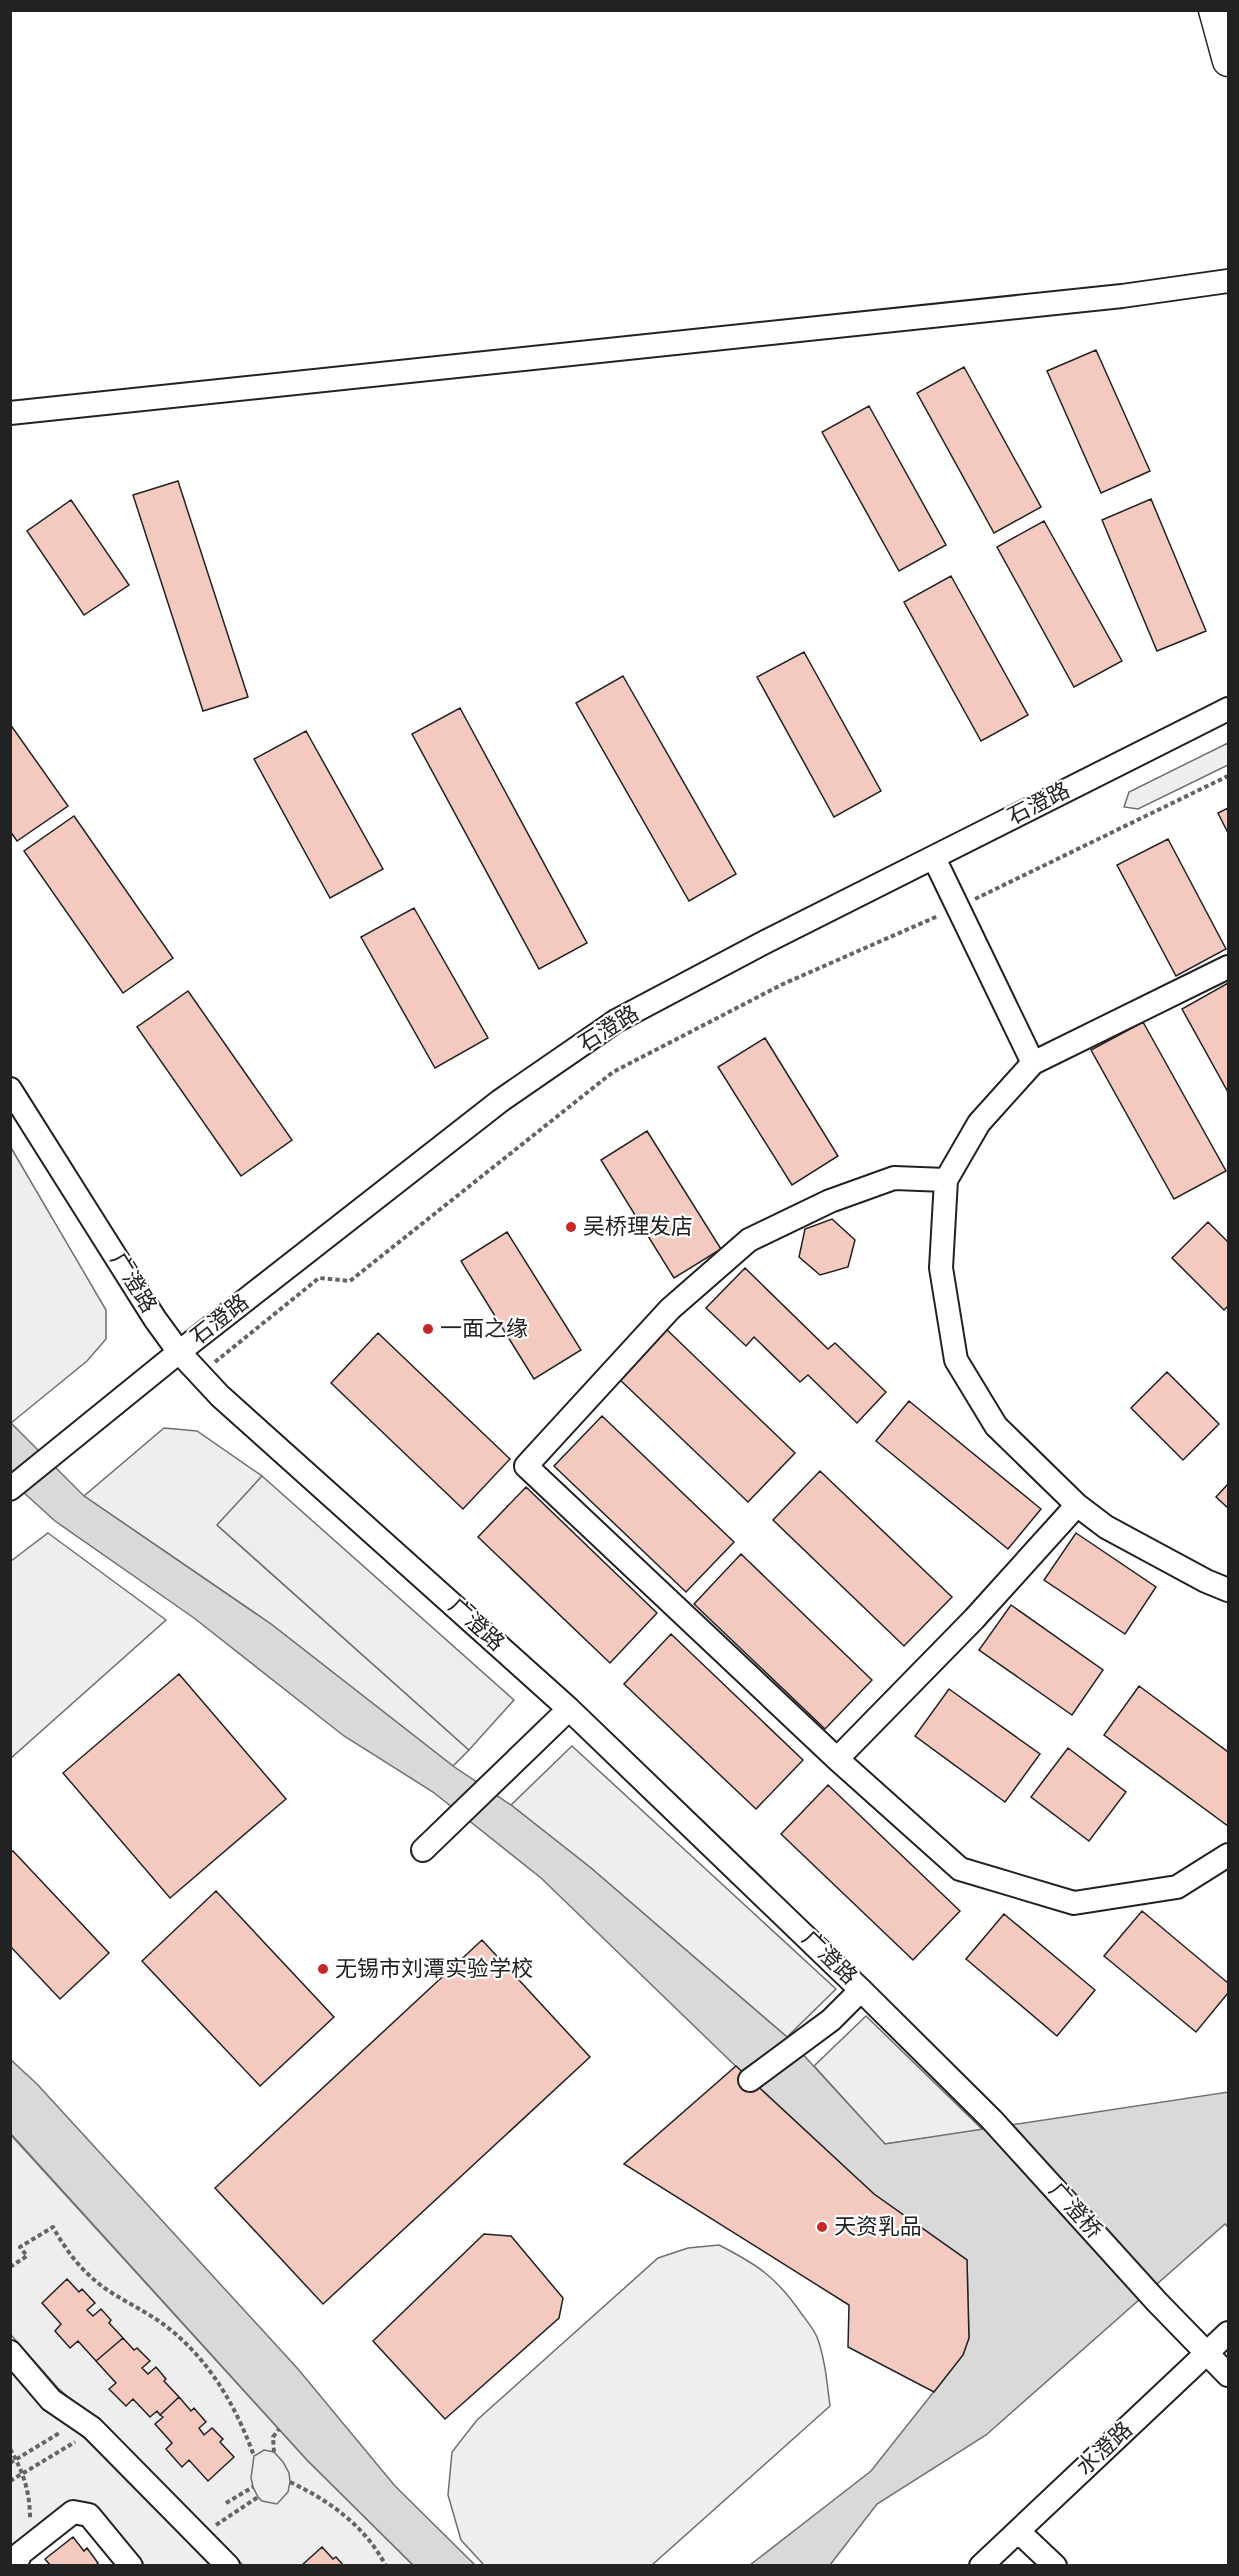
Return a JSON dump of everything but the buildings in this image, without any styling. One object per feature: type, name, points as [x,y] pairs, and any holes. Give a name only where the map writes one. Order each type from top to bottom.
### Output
[{"type":"main road","points":[[1214,10],[1228,61]]},
{"type":"street","points":[[10,413],[1122,297],[1228,281]]},
{"type":"street","name":"石澄路","points":[[10,1489],[179,1352],[500,1101],[616,1021],[767,941],[1228,709]]},
{"type":"street","points":[[934,858],[1033,1063]]},
{"type":"street","points":[[1228,967],[1033,1063],[979,1123],[946,1180],[941,1268],[956,1360],[996,1426],[1077,1505],[1106,1527],[1206,1581],[1228,1590]]},
{"type":"street","name":"广澄路","points":[[10,1089],[179,1352],[199,1374],[220,1396],[569,1709],[861,1990],[992,2120]]},
{"type":"street","points":[[946,1180],[894,1178],[830,1201],[749,1240],[670,1309],[526,1466],[837,1759],[960,1869],[1074,1903],[1177,1887],[1228,1855]]},
{"type":"street","points":[[837,1759],[974,1619],[1077,1505]]},
{"type":"street","points":[[423,1850],[569,1709]]},
{"type":"street","points":[[750,2080],[831,2020],[861,1990]]},
{"type":"street","name":"广澄桥","points":[[992,2120],[1157,2302],[1228,2375]]},
{"type":"street","name":"水澄路","points":[[981,2565],[1228,2333]]},
{"type":"street","points":[[10,2352],[51,2400],[86,2424],[228,2565]]},
{"type":"street","points":[[15,2565],[21,2553],[73,2512],[89,2515],[130,2565]]},
{"type":"street","points":[[1018,2531],[1055,2565]]},
{"type":"path","points":[[199,1374],[319,1278],[350,1281],[613,1072],[783,984],[957,907],[1228,776]]},
{"type":"path","points":[[10,2267],[27,2256],[20,2247],[53,2227],[78,2265],[104,2288],[172,2331],[198,2357],[221,2386],[244,2427],[254,2456]]},
{"type":"path","points":[[10,2463],[86,2424]]},
{"type":"path","points":[[10,2481],[83,2438],[86,2424]]},
{"type":"path","points":[[273,2452],[273,2437],[279,2429]]},
{"type":"path","points":[[10,2449],[23,2473],[30,2501],[31,2521]]},
{"type":"path","points":[[290,2482],[337,2507],[370,2542],[386,2565]]},
{"type":"path","points":[[226,2504],[253,2487]]},
{"type":"path","points":[[202,2539],[224,2518],[258,2497]]},
{"type":"shaded area","points":[[1228,743],[1228,765],[1138,809],[1124,807],[1129,792]]},
{"type":"shaded area","points":[[10,1146],[106,1310],[106,1339],[87,1361],[11,1423]]},
{"type":"shaded area","points":[[10,1422],[84,1496],[271,1624],[453,1766],[511,1805],[591,1868],[787,2037],[885,2144],[1228,2092],[1228,2227],[1225,2224],[986,2435],[877,2504],[830,2565],[750,2565],[871,2471],[963,2355],[969,2338],[967,2260],[874,2194],[750,2080],[541,1878],[433,1792],[344,1736],[194,1618],[55,1521],[11,1481]]},
{"type":"shaded area","points":[[164,1428],[197,1431],[262,1476],[218,1526],[469,1750],[453,1766],[271,1624],[84,1496]]},
{"type":"shaded area","points":[[262,1476],[514,1700],[469,1750],[217,1525]]},
{"type":"shaded area","points":[[48,1533],[166,1620],[11,1758],[11,1561]]},
{"type":"shaded area","points":[[572,1746],[836,1989],[787,2037],[591,1868],[511,1805]]},
{"type":"shaded area","points":[[866,2016],[983,2130],[885,2144],[814,2066]]},
{"type":"shaded area","points":[[11,2060],[37,2084],[298,2369],[395,2486],[475,2565],[413,2565],[307,2460],[11,2134]]},
{"type":"shaded area","points":[[10,2134],[307,2460],[413,2565],[243,2565],[128,2449],[58,2388],[11,2335]]},
{"type":"shaded area","points":[[719,2245],[745,2259],[774,2281],[811,2327],[822,2353],[830,2406],[652,2565],[484,2565],[461,2540],[448,2495],[452,2452],[477,2420],[658,2258],[688,2248]]},
{"type":"shaded area","points":[[11,2370],[44,2410],[72,2426],[107,2454],[210,2565],[138,2565],[91,2509],[11,2558]]},
{"type":"shaded area","points":[[264,2450],[274,2452],[289,2473],[288,2492],[277,2504],[262,2501],[253,2487],[251,2478],[254,2456]]},
{"type":"place","name":"吴桥理发店","points":[[571,1227]]},
{"type":"place","name":"一面之缘","points":[[428,1329]]},
{"type":"place","name":"无锡市刘潭实验学校","points":[[323,1969]]},
{"type":"place","name":"天资乳品","points":[[822,2227]]}]
